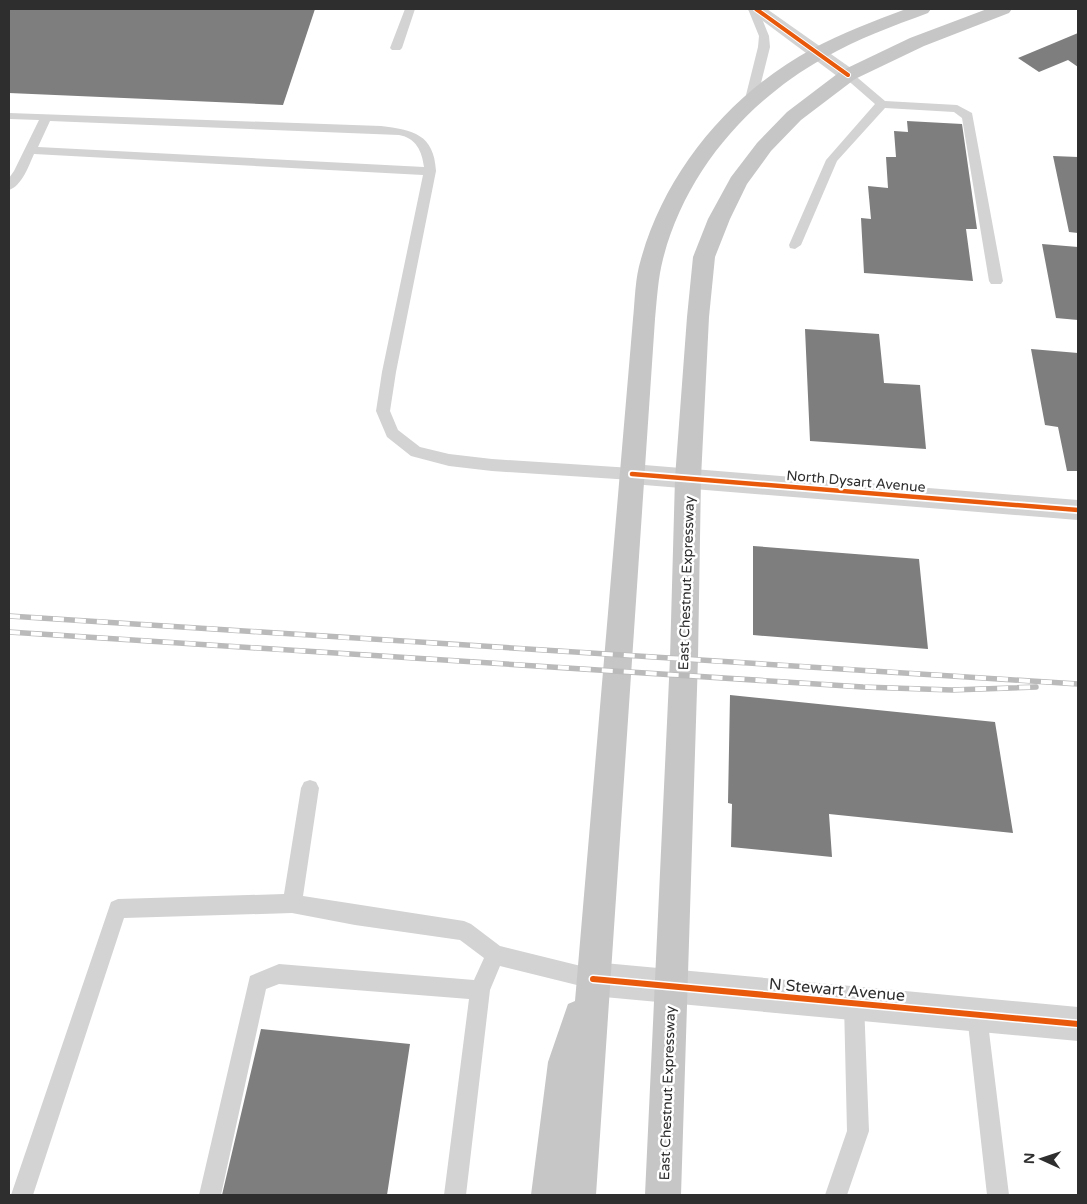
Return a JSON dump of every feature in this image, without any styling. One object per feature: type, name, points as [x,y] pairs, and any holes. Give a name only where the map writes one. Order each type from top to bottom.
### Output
[{"type":"main road","points":[[578,1195],[644,318],[652,259],[664,224],[678,194],[702,154],[727,124],[773,82],[818,53],[922,9]]},
{"type":"main road","name":"East Chestnut Expressway","points":[[663,1195],[684,658],[688,478],[698,317],[704,257],[719,219],[738,182],[764,147],[794,116],[848,75],[917,42],[1003,9]]},
{"type":"main road","points":[[549,1195],[565,1062],[593,978]]},
{"type":"street","points":[[755,9],[848,75]]},
{"type":"street","name":"North Dysart Avenue","points":[[632,474],[1078,510]]},
{"type":"street","name":"N Stewart Avenue","points":[[593,978],[1078,1024]]},
{"type":"lane","points":[[396,48],[410,9]]},
{"type":"lane","points":[[750,104],[764,47],[764,36],[755,9]]},
{"type":"lane","points":[[848,75],[882,104],[957,109],[968,116],[996,281]]},
{"type":"lane","points":[[795,245],[832,160],[882,104]]},
{"type":"lane","points":[[9,116],[381,130],[410,134],[425,148],[430,160],[430,171],[389,372],[384,410],[392,433],[416,452],[449,460],[492,465],[632,474]]},
{"type":"lane","points":[[9,186],[20,172],[46,117]]},
{"type":"lane","points":[[30,150],[430,171]]},
{"type":"lane","points":[[292,903],[310,788]]},
{"type":"lane","points":[[22,1195],[118,910],[292,903],[356,915],[464,931],[495,955],[593,978]]},
{"type":"lane","points":[[455,1195],[480,990],[495,955]]},
{"type":"lane","points":[[210,1195],[257,983],[279,974],[480,990]]},
{"type":"lane","points":[[836,1195],[858,1132],[854,1003]]},
{"type":"lane","points":[[977,1015],[998,1195]]},
{"type":"building","points":[[9,9],[315,9],[283,105],[9,93]]},
{"type":"building","points":[[1078,33],[1078,67],[1068,60],[1039,72],[1018,58]]},
{"type":"building","points":[[907,121],[962,124],[977,229],[966,229],[973,281],[864,273],[861,218],[871,219],[868,186],[888,188],[886,157],[896,157],[894,131],[908,132]]},
{"type":"building","points":[[1053,156],[1078,157],[1078,233],[1069,232]]},
{"type":"building","points":[[1042,244],[1078,247],[1078,320],[1056,318]]},
{"type":"building","points":[[805,329],[879,334],[884,383],[920,385],[926,449],[810,441]]},
{"type":"building","points":[[1031,349],[1078,353],[1078,471],[1067,471],[1058,427],[1045,425]]},
{"type":"building","points":[[753,546],[919,559],[928,649],[753,635]]},
{"type":"building","points":[[730,695],[995,722],[1013,833],[829,814],[832,857],[731,847],[732,804],[728,803]]},
{"type":"building","points":[[261,1029],[410,1044],[387,1195],[222,1195]]},
{"type":"railway","points":[[9,616],[1078,684]]},
{"type":"railway","points":[[9,632],[863,687],[952,690],[1036,687]]},
{"type":"cycle path","points":[[756,9],[848,75]]},
{"type":"cycle path","points":[[632,474],[1078,510]]},
{"type":"cycle path","points":[[593,979],[1078,1024]]}]
